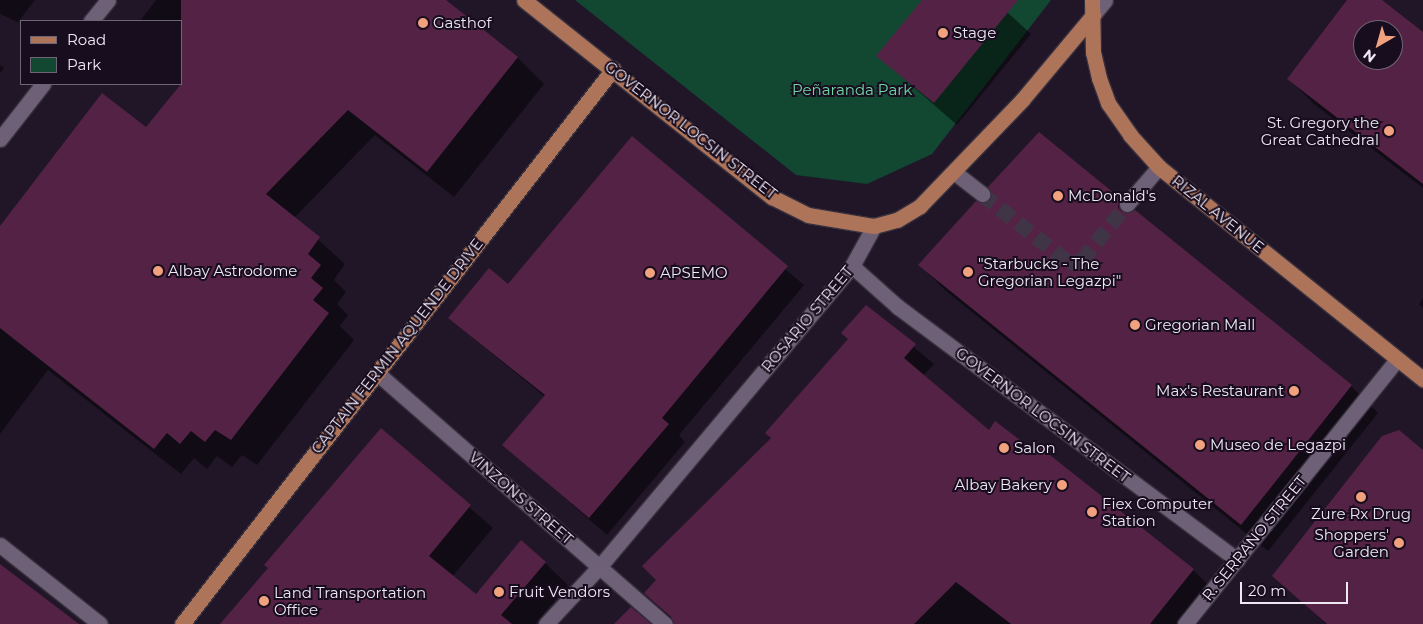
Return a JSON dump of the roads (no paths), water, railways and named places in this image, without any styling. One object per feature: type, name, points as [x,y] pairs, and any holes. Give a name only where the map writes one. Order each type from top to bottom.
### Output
[{"type":"main road","name":"GOVERNOR LOCSIN STREET","points":[[524,0],[772,197],[808,215],[874,226]]},
{"type":"main road","name":"RIZAL AVENUE","points":[[1093,7],[1093,52],[1108,103],[1130,135],[1159,167],[1423,379]]},
{"type":"main road","points":[[874,226],[897,220],[920,206],[954,172],[1022,100],[1093,7]]},
{"type":"main road","name":"CAPTAIN FERMIN AQUENDE DRIVE","points":[[182,624],[613,69]]},
{"type":"street","points":[[92,20],[108,0]]},
{"type":"street","points":[[1093,7],[1105,0]]},
{"type":"street","points":[[0,139],[42,85]]},
{"type":"street","points":[[1127,204],[1159,167]]},
{"type":"street","points":[[954,172],[982,194]]},
{"type":"street","name":"ROSARIO STREET","points":[[546,624],[600,566],[852,266],[874,226]]},
{"type":"street","name":"GOVERNOR LOCSIN STREET","points":[[852,266],[898,306],[1237,560]]},
{"type":"street","name":"R. SERRANO STREET","points":[[1185,624],[1397,359]]},
{"type":"street","name":"VINZONS STREET","points":[[377,373],[600,566],[664,624]]},
{"type":"street","points":[[0,545],[100,624]]},
{"type":"tunnel","points":[[982,194],[1068,262],[1074,263],[1082,260],[1127,204]]},
{"type":"place","name":"Gasthof","points":[[423,23]]},
{"type":"place","name":"Stage","points":[[943,33]]},
{"type":"place","name":"St. Gregory the Great Cathedral","points":[[1389,131]]},
{"type":"place","name":"McDonald's","points":[[1058,196]]},
{"type":"place","name":"Albay Astrodome","points":[[158,271]]},
{"type":"place","name":"\"Starbucks - The Gregorian Legazpi\"","points":[[968,272]]},
{"type":"place","name":"APSEMO","points":[[650,273]]},
{"type":"place","name":"Gregorian Mall","points":[[1135,325]]},
{"type":"place","name":"Max's Restaurant","points":[[1294,391]]},
{"type":"place","name":"Museo de Legazpi","points":[[1200,445]]},
{"type":"place","name":"Salon","points":[[1004,448]]},
{"type":"place","name":"Albay Bakery","points":[[1062,485]]},
{"type":"place","name":"Zure Rx Drug","points":[[1361,497]]},
{"type":"place","name":"Fiex Computer Station","points":[[1092,512]]},
{"type":"place","name":"Shoppers' Garden","points":[[1399,543]]},
{"type":"place","name":"Fruit Vendors","points":[[499,592]]},
{"type":"place","name":"Land Transportation Office","points":[[264,601]]},
{"type":"park label","name":"Peñaranda Park","points":[[852,90]]}]
